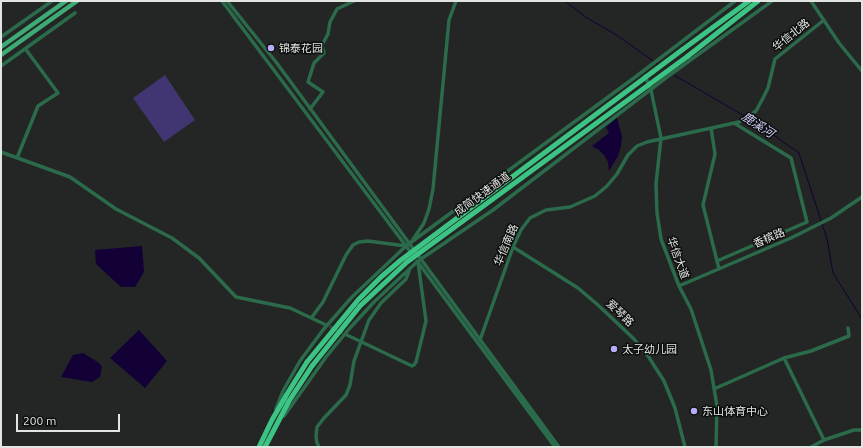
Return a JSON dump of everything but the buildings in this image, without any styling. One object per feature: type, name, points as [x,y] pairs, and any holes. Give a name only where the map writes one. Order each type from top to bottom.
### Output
[{"type":"highway","name":"成简快速通道","points":[[264,444],[272,420],[287,394],[358,300],[381,277],[401,260],[749,1]]},
{"type":"highway","name":"成简快速通道","points":[[259,447],[264,444],[273,432],[310,364],[360,306],[406,262],[688,56],[758,1]]},
{"type":"main road","points":[[1,47],[66,1]]},
{"type":"main road","points":[[1,55],[77,1]]},
{"type":"street","points":[[1,36],[52,1]]},
{"type":"street","points":[[222,1],[408,245]]},
{"type":"street","points":[[227,1],[310,109],[419,260],[560,447]]},
{"type":"street","points":[[310,109],[323,92],[308,82],[314,63],[324,54],[322,45],[328,34],[330,22],[337,9],[354,1]]},
{"type":"street","points":[[408,245],[424,223],[429,209],[433,189],[449,20],[456,1]]},
{"type":"street","points":[[272,420],[283,391],[300,361],[323,330],[352,297],[408,245],[643,72],[735,1]]},
{"type":"street","points":[[273,432],[326,357],[349,329],[374,302],[419,260],[493,210],[667,77],[772,1]]},
{"type":"street","points":[[810,1],[839,43],[862,71]]},
{"type":"street","points":[[1,66],[75,13]]},
{"type":"street","name":"华信北路","points":[[739,122],[756,111],[768,88],[776,59],[824,20]]},
{"type":"street","points":[[17,158],[38,106],[58,93],[27,51]]},
{"type":"street","name":"华信大道","points":[[643,72],[651,90],[661,138],[656,184],[657,213],[661,238],[679,286],[691,309],[703,341],[711,370],[717,406],[716,447]]},
{"type":"street","name":"华信南路","points":[[479,340],[513,246],[521,230],[530,218],[546,210],[570,207],[595,196],[607,186],[617,174],[628,154],[637,146],[661,138],[739,122]]},
{"type":"street","points":[[717,261],[807,222],[791,158],[734,123]]},
{"type":"street","points":[[711,128],[715,154],[702,206],[719,269]]},
{"type":"street","points":[[1,152],[70,177],[116,209],[172,238],[199,258],[236,297],[290,308],[312,317],[324,324]]},
{"type":"street","name":"香槟路","points":[[679,286],[791,238],[825,220],[862,197]]},
{"type":"street","points":[[312,317],[323,302],[346,255],[353,245],[359,242],[368,241],[408,245]]},
{"type":"street","name":"爱琴路","points":[[513,246],[578,288],[634,339],[648,356],[664,381],[675,408],[685,447]]},
{"type":"street","points":[[347,335],[412,366],[414,365],[426,321],[419,260]]},
{"type":"street","points":[[319,447],[316,443],[317,427],[346,395],[350,385],[354,361],[364,330],[373,313],[381,303],[406,279],[410,269]]},
{"type":"street","points":[[714,389],[784,358],[811,351],[849,336],[848,328]]},
{"type":"street","points":[[479,340],[555,447]]},
{"type":"street","points":[[784,358],[824,440]]},
{"type":"street","points":[[811,447],[824,440],[854,430],[862,430]]},
{"type":"shaded area","points":[[165,75],[195,120],[164,142],[133,98]]},
{"type":"shaded area","points":[[617,118],[622,137],[621,146],[618,156],[609,171],[608,162],[604,155],[592,146],[609,133],[606,127]]},
{"type":"shaded area","points":[[142,246],[144,272],[135,287],[121,287],[96,264],[95,250]]},
{"type":"shaded area","points":[[139,330],[167,361],[145,388],[110,358]]},
{"type":"shaded area","points":[[83,353],[99,363],[102,367],[100,377],[92,382],[61,377],[73,355]]},
{"type":"waterway","name":"鹿溪河","points":[[565,1],[587,18],[615,34],[659,65]]},
{"type":"waterway","name":"鹿溪河","points":[[674,75],[758,124],[799,153],[827,239],[833,273],[862,319]]},
{"type":"tunnel","points":[[325,324],[346,335]]},
{"type":"place","name":"锦泰花园","points":[[271,48]]},
{"type":"place","name":"太子幼儿园","points":[[614,349]]},
{"type":"place","name":"东山体育中心","points":[[694,411]]}]
